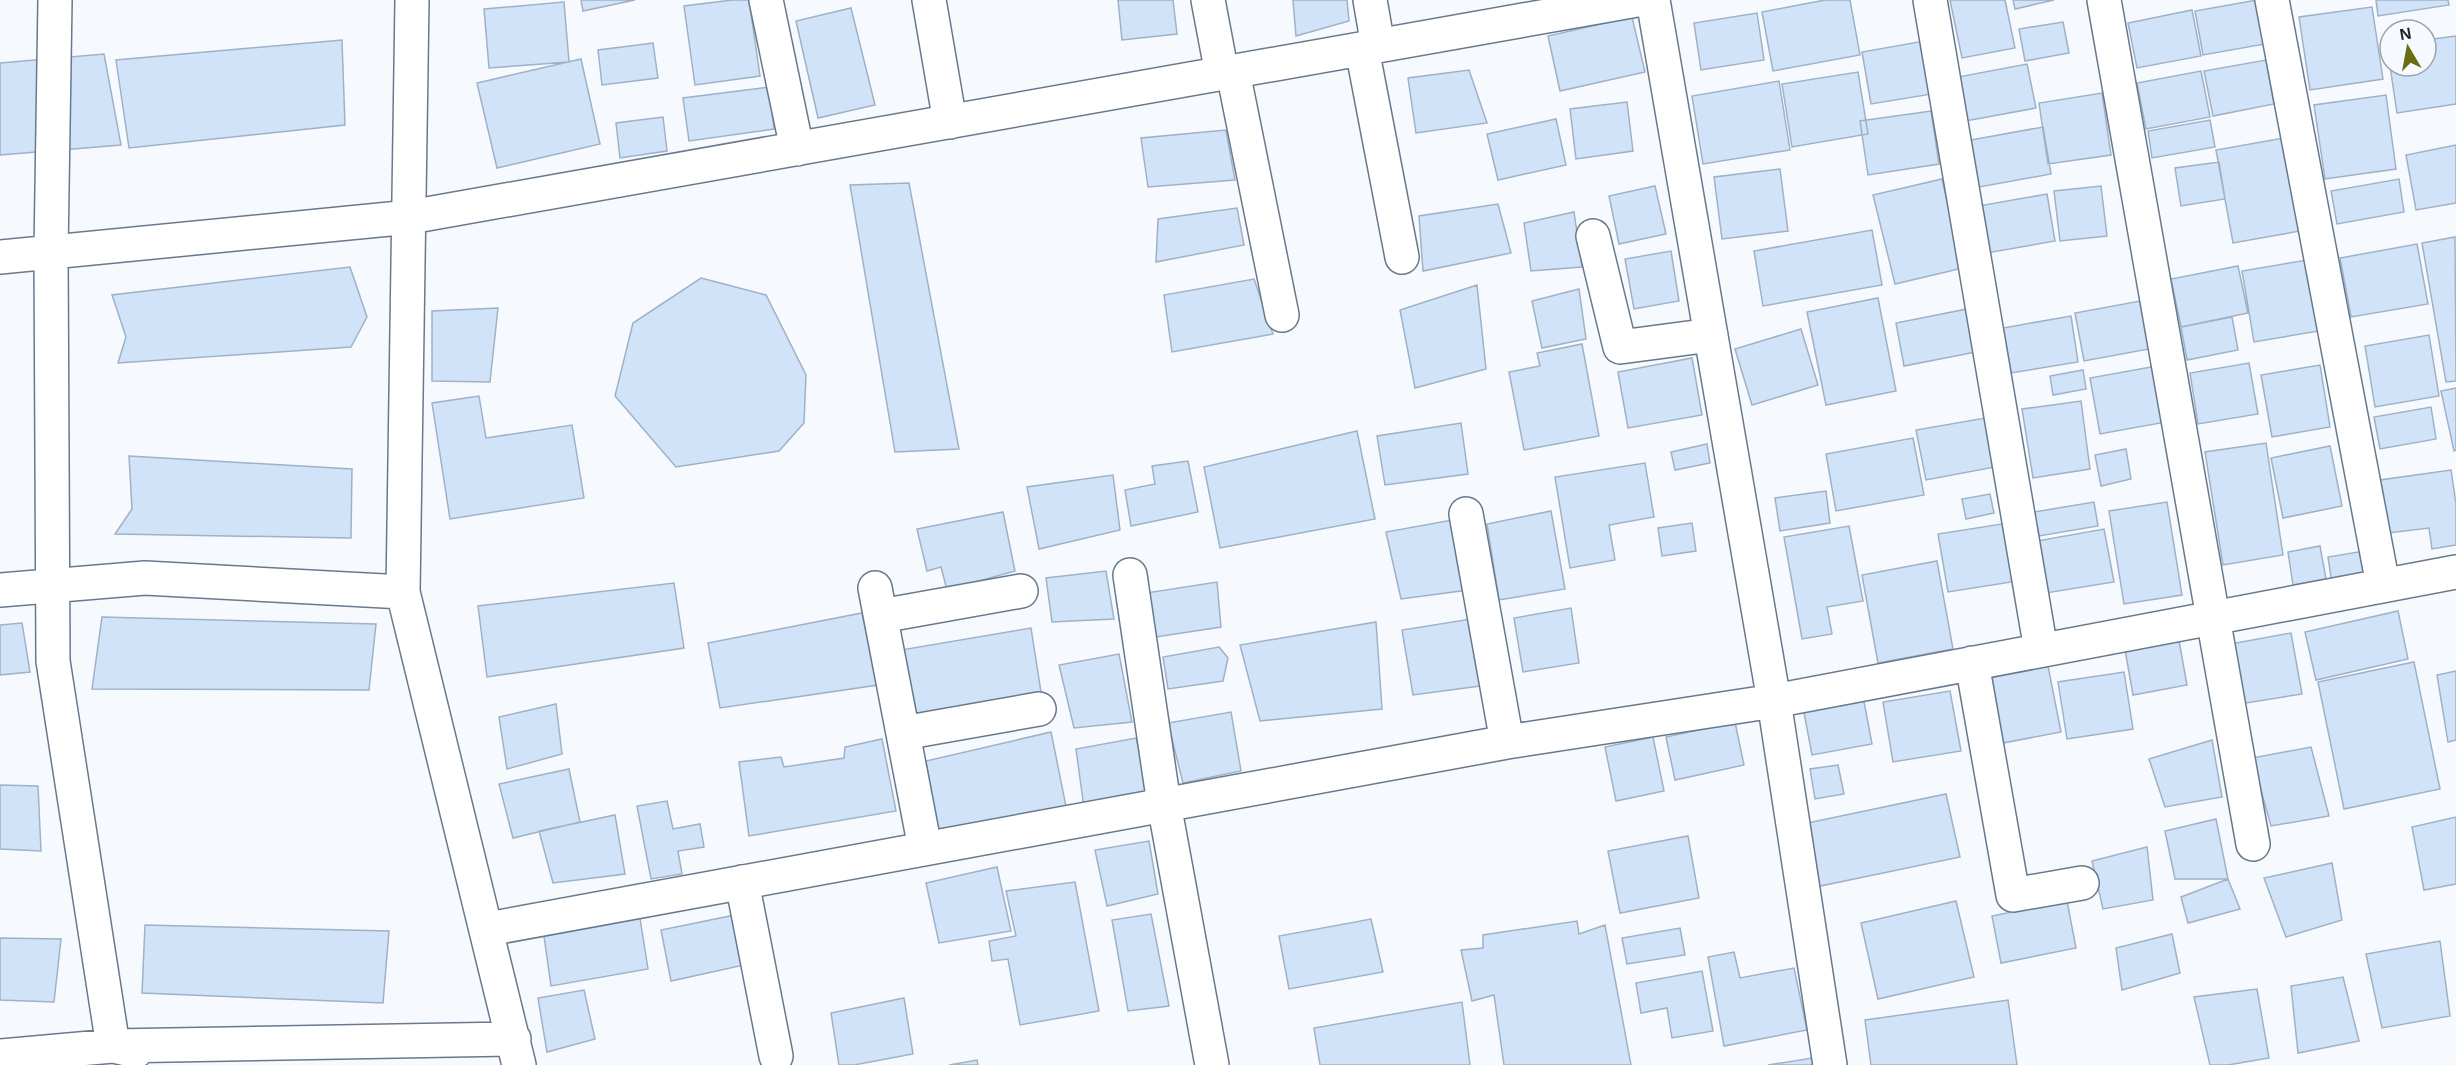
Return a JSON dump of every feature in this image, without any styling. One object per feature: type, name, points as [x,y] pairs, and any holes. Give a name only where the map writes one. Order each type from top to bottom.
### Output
[{"type":"street","points":[[55,0],[51,252],[55,585],[53,661],[113,1046]]},
{"type":"street","points":[[0,1056],[113,1046],[517,1052],[403,592],[412,0]]},
{"type":"street","points":[[766,0],[797,149]]},
{"type":"street","points":[[929,0],[950,122]]},
{"type":"street","points":[[1208,0],[1227,73],[1282,315]]},
{"type":"street","points":[[1370,0],[1370,48],[1402,257]]},
{"type":"street","points":[[0,257],[410,217],[1637,0]]},
{"type":"street","points":[[1653,0],[1774,701],[1830,1065]]},
{"type":"street","points":[[1930,0],[2041,650]]},
{"type":"street","points":[[2104,0],[2253,844]]},
{"type":"street","points":[[2272,0],[2383,585]]},
{"type":"street","points":[[1593,236],[1620,347],[1711,334]]},
{"type":"street","points":[[1466,514],[1508,742]]},
{"type":"street","points":[[488,929],[1508,742],[1774,701],[2456,572]]},
{"type":"street","points":[[1130,575],[1164,804],[1212,1065]]},
{"type":"street","points":[[0,590],[145,578],[403,592]]},
{"type":"street","points":[[925,848],[878,602],[1021,591]]},
{"type":"street","points":[[1972,663],[2013,895],[2082,882]]},
{"type":"street","points":[[903,733],[1039,709]]},
{"type":"street","points":[[742,882],[776,1056]]},
{"type":"street","points":[[113,1046],[205,1065]]},
{"type":"building","points":[[581,0],[635,0],[583,11]]},
{"type":"building","points":[[749,0],[760,76],[695,85],[684,6]]},
{"type":"building","points":[[1118,0],[1173,0],[1177,34],[1122,40]]},
{"type":"building","points":[[1293,0],[1347,0],[1349,21],[1296,36]]},
{"type":"building","points":[[1825,0],[1850,0],[1860,55],[1773,71],[1762,12]]},
{"type":"building","points":[[1950,0],[2005,0],[2015,48],[1962,58]]},
{"type":"building","points":[[2013,0],[2054,0],[2015,9]]},
{"type":"building","points":[[2257,0],[2265,44],[2203,55],[2195,11]]},
{"type":"building","points":[[2376,0],[2448,0],[2449,5],[2378,16]]},
{"type":"building","points":[[564,2],[569,62],[489,68],[484,9]]},
{"type":"building","points":[[2372,7],[2378,46],[2378,78],[2383,79],[2310,90],[2299,17]]},
{"type":"building","points":[[851,8],[875,105],[818,118],[796,21]]},
{"type":"building","points":[[2192,10],[2201,56],[2137,68],[2128,23]]},
{"type":"building","points":[[1757,13],[1764,60],[1701,70],[1694,23]]},
{"type":"building","points":[[1632,17],[1645,72],[1560,91],[1548,36]]},
{"type":"building","points":[[2063,22],[2069,53],[2025,61],[2019,29]]},
{"type":"building","points":[[2456,36],[2456,104],[2397,113],[2392,78],[2438,78],[2438,38]]},
{"type":"building","points":[[342,40],[345,125],[129,148],[116,60]]},
{"type":"building","points":[[1924,41],[1932,94],[1871,104],[1862,52]]},
{"type":"building","points":[[653,43],[658,78],[602,85],[598,50]]},
{"type":"building","points":[[104,54],[121,145],[0,155],[0,63]]},
{"type":"building","points":[[581,59],[600,144],[497,168],[477,83]]},
{"type":"building","points":[[2266,60],[2274,104],[2213,116],[2204,71]]},
{"type":"building","points":[[2027,64],[2036,108],[1966,121],[1958,77]]},
{"type":"building","points":[[1469,70],[1487,123],[1416,133],[1408,78]]},
{"type":"building","points":[[2201,71],[2210,117],[2146,129],[2137,83]]},
{"type":"building","points":[[1858,72],[1868,134],[1792,147],[1782,84]]},
{"type":"building","points":[[1779,81],[1790,150],[1703,164],[1692,96]]},
{"type":"building","points":[[769,87],[774,129],[689,141],[683,98]]},
{"type":"building","points":[[2102,93],[2111,155],[2048,164],[2039,103]]},
{"type":"building","points":[[2386,95],[2396,169],[2325,179],[2314,105]]},
{"type":"building","points":[[1627,102],[1633,151],[1576,159],[1570,109]]},
{"type":"building","points":[[1931,111],[1939,164],[1868,175],[1860,121]]},
{"type":"building","points":[[663,117],[667,151],[620,158],[616,123]]},
{"type":"building","points":[[1556,119],[1566,165],[1498,180],[1487,134]]},
{"type":"building","points":[[2210,120],[2215,147],[2152,158],[2148,131]]},
{"type":"building","points":[[2043,127],[2051,174],[1974,188],[1965,141]]},
{"type":"building","points":[[1226,130],[1235,180],[1148,187],[1141,138]]},
{"type":"building","points":[[2289,137],[2306,230],[2233,243],[2216,150]]},
{"type":"building","points":[[2456,145],[2456,203],[2416,210],[2406,155]]},
{"type":"building","points":[[2219,162],[2225,199],[2181,206],[2175,168]]},
{"type":"building","points":[[1780,169],[1788,231],[1722,239],[1714,177]]},
{"type":"building","points":[[1942,179],[1963,268],[1895,284],[1873,195]]},
{"type":"building","points":[[2399,179],[2404,212],[2337,224],[2331,191]]},
{"type":"building","points":[[909,183],[959,449],[895,452],[850,185]]},
{"type":"building","points":[[1655,186],[1666,234],[1619,244],[1609,196]]},
{"type":"building","points":[[2101,186],[2107,236],[2060,241],[2054,191]]},
{"type":"building","points":[[2047,194],[2055,241],[1981,254],[1973,207]]},
{"type":"building","points":[[1498,204],[1511,253],[1423,271],[1419,216]]},
{"type":"building","points":[[1237,208],[1244,245],[1156,262],[1158,219]]},
{"type":"building","points":[[1574,212],[1582,267],[1531,271],[1524,223]]},
{"type":"building","points":[[1872,230],[1882,285],[1763,306],[1754,251]]},
{"type":"building","points":[[2455,237],[2456,381],[2446,382],[2422,243]]},
{"type":"building","points":[[2417,244],[2428,304],[2351,317],[2340,258]]},
{"type":"building","points":[[1671,251],[1679,301],[1634,309],[1625,259]]},
{"type":"building","points":[[2307,260],[2319,331],[2254,342],[2242,271]]},
{"type":"building","points":[[2238,266],[2248,313],[2181,327],[2171,279]]},
{"type":"building","points":[[350,267],[367,317],[351,347],[118,363],[126,337],[112,295]]},
{"type":"building","points":[[701,278],[766,295],[806,375],[804,423],[779,451],[676,467],[615,396],[633,323]]},
{"type":"building","points":[[1254,279],[1273,334],[1172,352],[1164,295]]},
{"type":"building","points":[[1477,285],[1486,369],[1415,388],[1400,310]]},
{"type":"building","points":[[1579,289],[1586,339],[1542,348],[1532,301]]},
{"type":"building","points":[[1878,298],[1896,391],[1826,405],[1807,312]]},
{"type":"building","points":[[2140,301],[2149,349],[2084,361],[2075,313]]},
{"type":"building","points":[[498,308],[490,382],[432,381],[432,311]]},
{"type":"building","points":[[1967,309],[1976,352],[1904,366],[1896,323]]},
{"type":"building","points":[[2071,316],[2078,362],[2011,373],[2003,328]]},
{"type":"building","points":[[2232,317],[2238,350],[2187,360],[2181,327]]},
{"type":"building","points":[[1801,329],[1818,385],[1752,405],[1735,349]]},
{"type":"building","points":[[2429,335],[2439,396],[2375,407],[2365,346]]},
{"type":"building","points":[[1582,344],[1599,436],[1524,450],[1509,372],[1540,366],[1537,353]]},
{"type":"building","points":[[1692,358],[1702,415],[1628,428],[1618,372]]},
{"type":"building","points":[[2249,363],[2258,414],[2198,424],[2190,373]]},
{"type":"building","points":[[2320,365],[2330,427],[2272,437],[2261,375]]},
{"type":"building","points":[[2156,366],[2166,422],[2100,434],[2090,378]]},
{"type":"building","points":[[2083,370],[2086,389],[2053,395],[2050,376]]},
{"type":"building","points":[[2456,388],[2456,450],[2454,451],[2441,391]]},
{"type":"building","points":[[479,396],[486,438],[572,425],[584,498],[450,519],[432,403]]},
{"type":"building","points":[[2081,401],[2090,469],[2033,478],[2022,409]]},
{"type":"building","points":[[2431,407],[2436,439],[2380,449],[2374,417]]},
{"type":"building","points":[[1985,418],[1995,467],[1926,480],[1916,430]]},
{"type":"building","points":[[1461,423],[1468,474],[1385,485],[1377,436]]},
{"type":"building","points":[[1357,431],[1375,519],[1220,548],[1204,467]]},
{"type":"building","points":[[1913,438],[1924,495],[1836,511],[1826,454]]},
{"type":"building","points":[[2266,443],[2283,555],[2223,565],[2205,452]]},
{"type":"building","points":[[1707,444],[1710,463],[1675,470],[1671,452]]},
{"type":"building","points":[[2330,446],[2342,506],[2283,518],[2271,458]]},
{"type":"building","points":[[2126,449],[2131,479],[2101,486],[2095,455]]},
{"type":"building","points":[[129,456],[352,469],[351,538],[115,534],[132,509]]},
{"type":"building","points":[[1188,461],[1198,512],[1131,526],[1125,490],[1155,484],[1152,466]]},
{"type":"building","points":[[1645,463],[1654,517],[1609,525],[1615,560],[1570,568],[1555,477]]},
{"type":"building","points":[[2451,470],[2456,504],[2456,545],[2432,549],[2429,528],[2388,533],[2380,480]]},
{"type":"building","points":[[1113,475],[1120,530],[1039,549],[1027,487]]},
{"type":"building","points":[[1826,491],[1830,523],[1780,531],[1775,498]]},
{"type":"building","points":[[1990,494],[1994,513],[1966,519],[1962,499]]},
{"type":"building","points":[[2094,502],[2098,526],[2039,536],[2034,512]]},
{"type":"building","points":[[2167,502],[2182,595],[2124,604],[2109,511]]},
{"type":"building","points":[[1551,511],[1565,589],[1499,600],[1487,524]]},
{"type":"building","points":[[1003,512],[1015,571],[947,590],[941,567],[927,571],[917,529]]},
{"type":"building","points":[[1452,520],[1468,590],[1401,599],[1386,532]]},
{"type":"building","points":[[1692,523],[1696,551],[1662,556],[1658,528]]},
{"type":"building","points":[[2008,523],[2018,581],[1948,592],[1938,534]]},
{"type":"building","points":[[1849,526],[1863,601],[1827,607],[1832,634],[1802,639],[1784,537]]},
{"type":"building","points":[[2104,529],[2114,582],[2046,593],[2037,541]]},
{"type":"building","points":[[2320,546],[2326,579],[2293,585],[2288,552]]},
{"type":"building","points":[[2364,551],[2368,578],[2332,584],[2328,557]]},
{"type":"building","points":[[1937,561],[1953,649],[1878,663],[1862,575]]},
{"type":"building","points":[[1106,571],[1114,619],[1052,622],[1046,578]]},
{"type":"building","points":[[1217,582],[1221,627],[1156,637],[1146,593]]},
{"type":"building","points":[[674,583],[684,648],[487,677],[478,606]]},
{"type":"building","points":[[1571,608],[1579,663],[1523,672],[1514,618]]},
{"type":"building","points":[[2398,611],[2408,659],[2316,680],[2305,632]]},
{"type":"building","points":[[862,613],[878,685],[720,708],[708,643]]},
{"type":"building","points":[[102,617],[376,624],[369,690],[92,689]]},
{"type":"building","points":[[1471,619],[1480,686],[1413,695],[1402,630]]},
{"type":"building","points":[[1376,622],[1382,709],[1260,721],[1240,645]]},
{"type":"building","points":[[22,623],[30,672],[0,675],[0,625]]},
{"type":"building","points":[[1031,628],[1041,692],[916,717],[901,650]]},
{"type":"building","points":[[2291,633],[2302,694],[2240,704],[2230,644]]},
{"type":"building","points":[[2178,635],[2187,685],[2133,695],[2124,644]]},
{"type":"building","points":[[1219,647],[1228,658],[1223,681],[1168,689],[1163,657]]},
{"type":"building","points":[[1119,654],[1132,722],[1074,728],[1059,665]]},
{"type":"building","points":[[2414,662],[2440,789],[2344,809],[2318,682]]},
{"type":"building","points":[[2048,666],[2061,732],[2003,743],[1991,677]]},
{"type":"building","points":[[2456,671],[2456,740],[2448,742],[2437,675]]},
{"type":"building","points":[[2124,672],[2133,729],[2067,739],[2058,682]]},
{"type":"building","points":[[1862,691],[1872,744],[1812,755],[1802,702]]},
{"type":"building","points":[[1950,691],[1961,751],[1893,762],[1883,702]]},
{"type":"building","points":[[556,704],[562,754],[507,769],[499,717]]},
{"type":"building","points":[[1231,712],[1241,771],[1183,783],[1168,723]]},
{"type":"building","points":[[1735,722],[1744,765],[1675,780],[1666,737]]},
{"type":"building","points":[[1051,732],[1068,816],[938,833],[926,761]]},
{"type":"building","points":[[1653,737],[1664,791],[1616,801],[1605,747]]},
{"type":"building","points":[[1136,738],[1151,797],[1084,808],[1076,749]]},
{"type":"building","points":[[882,739],[896,811],[749,836],[739,762],[781,757],[784,767],[844,758],[845,747]]},
{"type":"building","points":[[2212,740],[2222,797],[2165,807],[2149,759]]},
{"type":"building","points":[[2311,747],[2329,816],[2271,826],[2252,758]]},
{"type":"building","points":[[1838,765],[1844,794],[1815,799],[1810,769]]},
{"type":"building","points":[[569,769],[580,822],[513,838],[499,784]]},
{"type":"building","points":[[0,785],[38,786],[41,851],[0,849]]},
{"type":"building","points":[[1946,794],[1960,857],[1806,889],[1793,826]]},
{"type":"building","points":[[667,801],[673,829],[700,824],[704,847],[678,851],[682,874],[651,879],[637,806]]},
{"type":"building","points":[[615,815],[625,874],[553,883],[539,831]]},
{"type":"building","points":[[2456,817],[2456,884],[2424,890],[2412,827]]},
{"type":"building","points":[[2216,819],[2228,879],[2175,879],[2165,831]]},
{"type":"building","points":[[1688,836],[1699,898],[1620,913],[1608,851]]},
{"type":"building","points":[[1149,841],[1158,894],[1107,906],[1095,850]]},
{"type":"building","points":[[2147,847],[2153,900],[2103,909],[2092,861]]},
{"type":"building","points":[[2332,863],[2342,920],[2286,937],[2264,878]]},
{"type":"building","points":[[997,867],[1011,931],[939,943],[926,883]]},
{"type":"building","points":[[2228,879],[2240,909],[2188,923],[2181,897]]},
{"type":"building","points":[[1075,882],[1099,1011],[1020,1025],[1008,959],[992,961],[989,941],[1016,936],[1006,891]]},
{"type":"building","points":[[1956,901],[1974,977],[1878,999],[1861,923]]},
{"type":"building","points":[[2067,901],[2076,948],[2001,963],[1992,916]]},
{"type":"building","points":[[639,912],[648,969],[551,986],[543,929]]},
{"type":"building","points":[[1151,914],[1169,1006],[1128,1011],[1112,920]]},
{"type":"building","points":[[735,915],[744,965],[671,981],[661,930]]},
{"type":"building","points":[[1371,919],[1383,972],[1289,989],[1279,936]]},
{"type":"building","points":[[1577,921],[1579,934],[1605,925],[1631,1065],[1504,1065],[1494,995],[1472,1001],[1461,950],[1483,948],[1483,935]]},
{"type":"building","points":[[145,925],[389,931],[383,1003],[142,993]]},
{"type":"building","points":[[1680,928],[1685,955],[1627,964],[1622,938]]},
{"type":"building","points":[[2172,934],[2180,973],[2122,990],[2116,948]]},
{"type":"building","points":[[0,938],[61,939],[54,1002],[0,1000]]},
{"type":"building","points":[[2440,941],[2450,1016],[2382,1028],[2366,954]]},
{"type":"building","points":[[1734,952],[1740,978],[1794,968],[1807,1030],[1724,1046],[1708,957]]},
{"type":"building","points":[[1702,971],[1713,1031],[1672,1038],[1667,1008],[1641,1013],[1636,983]]},
{"type":"building","points":[[2343,977],[2359,1041],[2298,1053],[2291,986]]},
{"type":"building","points":[[2257,989],[2269,1058],[2228,1065],[2210,1065],[2194,997]]},
{"type":"building","points":[[584,990],[595,1039],[547,1052],[538,998]]},
{"type":"building","points":[[904,998],[913,1054],[854,1065],[839,1065],[831,1013]]},
{"type":"building","points":[[2008,1000],[2017,1065],[1871,1065],[1865,1020]]},
{"type":"building","points":[[1462,1002],[1470,1065],[1320,1065],[1314,1028]]},
{"type":"building","points":[[1812,1058],[1813,1065],[1768,1065]]},
{"type":"building","points":[[977,1060],[978,1065],[949,1065]]}]
